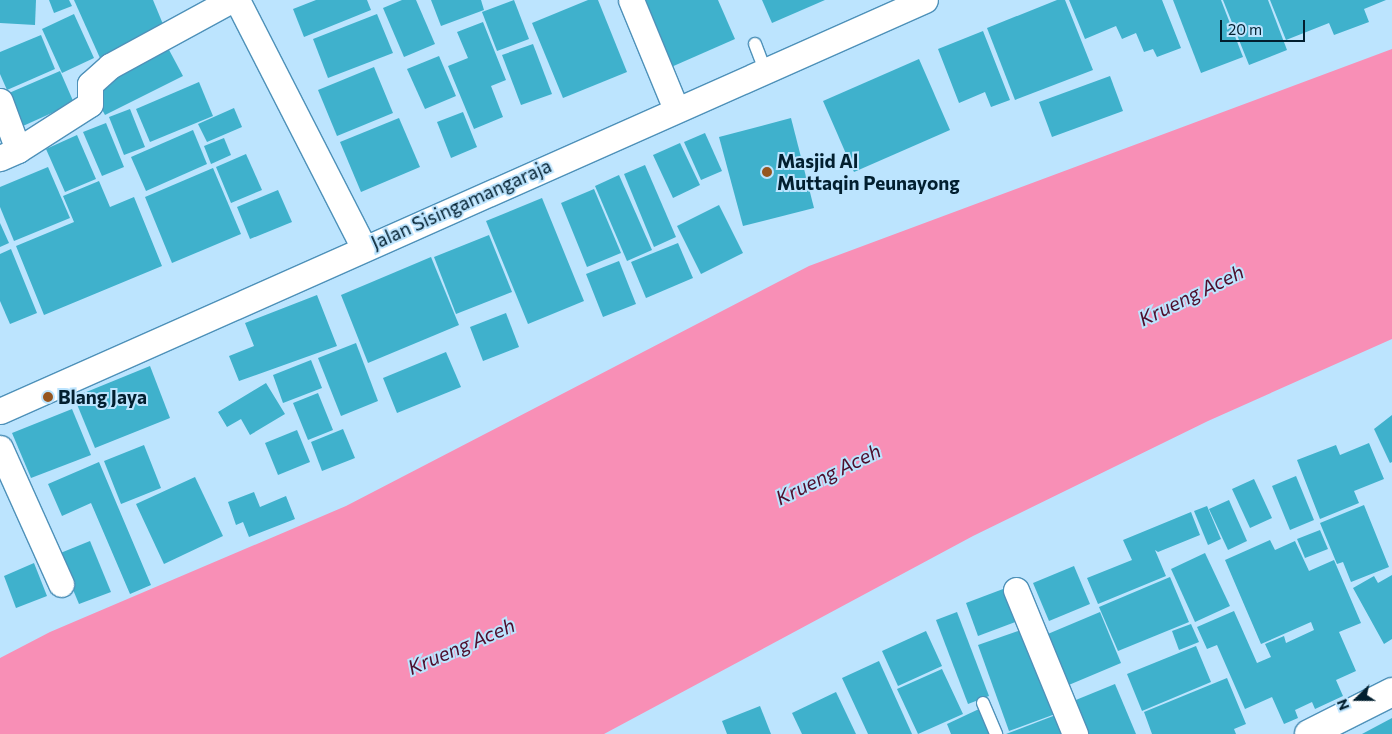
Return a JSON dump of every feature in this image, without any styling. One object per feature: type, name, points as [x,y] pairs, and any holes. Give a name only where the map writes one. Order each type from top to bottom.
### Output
[{"type":"street","points":[[0,101],[9,154],[90,104],[90,84],[110,66],[232,0]]},
{"type":"street","points":[[237,0],[364,248]]},
{"type":"street","points":[[631,0],[675,107]]},
{"type":"street","name":"Jalan Sisingamangaraja","points":[[0,411],[675,107],[925,0]]},
{"type":"street","points":[[0,448],[61,584]]},
{"type":"street","points":[[1016,590],[1075,734]]},
{"type":"street","points":[[1309,734],[1392,692]]},
{"type":"lane","points":[[755,44],[764,68]]},
{"type":"lane","points":[[983,703],[996,734]]},
{"type":"water","name":"Krueng Aceh","points":[[1392,49],[1392,339],[1208,421],[973,536],[604,734],[0,734],[0,658],[50,632],[346,506],[809,266]]},
{"type":"building","points":[[0,0],[36,0],[35,25],[0,23]]},
{"type":"building","points":[[49,0],[69,0],[72,6],[54,13]]},
{"type":"building","points":[[74,0],[153,0],[165,29],[100,58]]},
{"type":"building","points":[[316,0],[367,0],[371,10],[304,37],[293,9]]},
{"type":"building","points":[[402,0],[416,0],[435,44],[404,57],[383,8]]},
{"type":"building","points":[[431,0],[481,0],[484,10],[441,26]]},
{"type":"building","points":[[514,0],[529,39],[497,51],[482,12]]},
{"type":"building","points":[[588,0],[598,0],[627,72],[563,98],[532,23]]},
{"type":"building","points":[[639,0],[718,0],[735,39],[669,68]]},
{"type":"building","points":[[762,0],[825,0],[772,23]]},
{"type":"building","points":[[1057,0],[1065,0],[1093,70],[1015,100],[987,28]]},
{"type":"building","points":[[1069,0],[1162,0],[1181,48],[1157,57],[1153,49],[1144,52],[1136,33],[1122,39],[1116,26],[1085,39]]},
{"type":"building","points":[[1173,0],[1221,0],[1243,57],[1201,73]]},
{"type":"building","points":[[1223,0],[1268,0],[1287,50],[1249,65]]},
{"type":"building","points":[[1270,0],[1386,0],[1364,9],[1369,22],[1334,35],[1329,23],[1286,40]]},
{"type":"building","points":[[74,14],[94,58],[62,73],[42,29]]},
{"type":"building","points":[[377,14],[393,53],[328,78],[313,39]]},
{"type":"building","points":[[483,22],[506,80],[491,86],[503,117],[474,129],[448,66],[468,58],[457,32]]},
{"type":"building","points":[[983,31],[1010,100],[991,107],[985,92],[959,103],[938,49]]},
{"type":"building","points":[[41,35],[55,69],[7,90],[0,74],[0,52]]},
{"type":"building","points":[[533,44],[552,94],[521,105],[502,55]]},
{"type":"building","points":[[168,48],[183,76],[105,115],[90,87]]},
{"type":"building","points":[[439,56],[456,96],[425,109],[407,69]]},
{"type":"building","points":[[919,59],[950,130],[854,172],[823,101]]},
{"type":"building","points":[[374,67],[393,113],[337,136],[318,90]]},
{"type":"building","points":[[60,71],[74,103],[23,126],[9,93]]},
{"type":"building","points":[[1110,76],[1123,111],[1052,137],[1039,102]]},
{"type":"building","points":[[199,82],[213,116],[150,142],[136,109]]},
{"type":"building","points":[[234,108],[242,127],[207,142],[198,124]]},
{"type":"building","points":[[130,109],[145,147],[124,155],[109,117]]},
{"type":"building","points":[[463,112],[477,147],[451,158],[437,122]]},
{"type":"building","points":[[399,118],[420,167],[361,192],[340,142]]},
{"type":"building","name":"Masjid Al Muttaqin Peunayong","points":[[791,118],[814,208],[743,226],[719,137]]},
{"type":"building","points":[[106,123],[124,167],[102,176],[83,132]]},
{"type":"building","points":[[193,130],[207,164],[146,191],[131,157]]},
{"type":"building","points":[[705,133],[722,171],[701,180],[684,142]]},
{"type":"building","points":[[77,135],[96,179],[65,192],[46,149]]},
{"type":"building","points":[[224,138],[231,155],[211,164],[204,146]]},
{"type":"building","points":[[680,143],[700,185],[673,198],[653,155]]},
{"type":"building","points":[[246,154],[262,190],[231,203],[216,167]]},
{"type":"building","points":[[645,165],[676,237],[654,247],[624,174]]},
{"type":"building","points":[[48,167],[70,218],[14,241],[0,207],[0,187]]},
{"type":"building","points":[[213,168],[241,234],[172,263],[145,197]]},
{"type":"building","points":[[619,175],[652,250],[627,261],[595,186]]},
{"type":"building","points":[[99,181],[110,207],[134,197],[162,266],[44,315],[16,246],[74,222],[63,196]]},
{"type":"building","points":[[594,189],[621,253],[587,267],[561,203]]},
{"type":"building","points":[[278,190],[292,222],[250,239],[237,207]]},
{"type":"building","points":[[542,198],[584,301],[528,324],[486,221]]},
{"type":"building","points":[[719,205],[743,253],[701,274],[677,226]]},
{"type":"building","points":[[0,223],[9,243],[0,247]]},
{"type":"building","points":[[489,235],[512,292],[456,314],[434,257]]},
{"type":"building","points":[[678,243],[693,278],[646,298],[631,262]]},
{"type":"building","points":[[11,249],[37,313],[10,324],[0,301],[0,254]]},
{"type":"building","points":[[431,257],[459,325],[368,363],[341,295]]},
{"type":"building","points":[[619,261],[636,304],[603,317],[586,274]]},
{"type":"building","points":[[317,295],[337,346],[239,381],[229,356],[254,346],[245,323]]},
{"type":"building","points":[[506,313],[519,347],[483,361],[470,327]]},
{"type":"building","points":[[356,343],[378,401],[341,416],[318,358]]},
{"type":"building","points":[[446,352],[461,387],[397,413],[383,378]]},
{"type":"building","points":[[311,360],[322,388],[283,403],[273,375]]},
{"type":"building","points":[[150,366],[170,418],[95,448],[74,397]]},
{"type":"building","points":[[266,383],[285,414],[250,435],[241,419],[227,427],[218,412]]},
{"type":"building","points":[[318,393],[333,430],[308,440],[293,403]]},
{"type":"building","points":[[72,409],[91,455],[31,478],[12,433]]},
{"type":"building","points":[[1392,415],[1392,462],[1390,463],[1374,429]]},
{"type":"building","points":[[343,429],[355,458],[322,471],[311,442]]},
{"type":"building","points":[[297,430],[310,462],[278,475],[265,443]]},
{"type":"building","points":[[1369,443],[1384,479],[1354,491],[1359,503],[1320,519],[1297,460],[1336,445],[1340,455]]},
{"type":"building","points":[[144,445],[161,488],[121,504],[104,461]]},
{"type":"building","points":[[99,462],[151,585],[130,594],[91,503],[62,516],[48,484]]},
{"type":"building","points":[[1296,476],[1314,520],[1290,530],[1272,486]]},
{"type":"building","points":[[195,477],[223,536],[164,564],[136,504]]},
{"type":"building","points":[[1254,479],[1272,518],[1250,528],[1232,489]]},
{"type":"building","points":[[254,492],[260,507],[286,496],[295,519],[249,537],[243,522],[236,525],[228,502]]},
{"type":"building","points":[[1229,500],[1247,541],[1228,550],[1209,509]]},
{"type":"building","points":[[1364,505],[1389,567],[1351,582],[1343,562],[1337,564],[1320,523]]},
{"type":"building","points":[[1207,506],[1221,539],[1208,545],[1194,511]]},
{"type":"building","points":[[1191,512],[1200,535],[1158,552],[1155,550],[1166,576],[1098,604],[1087,578],[1132,560],[1123,540]]},
{"type":"building","points":[[1320,530],[1328,549],[1305,558],[1297,539]]},
{"type":"building","points":[[1270,540],[1275,550],[1295,541],[1309,571],[1334,560],[1361,623],[1339,632],[1356,671],[1336,680],[1343,696],[1315,709],[1312,702],[1295,710],[1298,718],[1284,724],[1272,697],[1245,709],[1217,645],[1207,649],[1197,627],[1234,611],[1257,663],[1271,657],[1265,644],[1284,636],[1286,643],[1314,630],[1311,622],[1261,644],[1225,560]]},
{"type":"building","points":[[90,541],[111,592],[79,604],[58,554]]},
{"type":"building","points":[[1205,553],[1230,606],[1195,622],[1171,569]]},
{"type":"building","points":[[34,563],[47,596],[16,608],[4,576]]},
{"type":"building","points":[[1074,566],[1090,604],[1049,621],[1033,583]]},
{"type":"building","points":[[1392,575],[1392,639],[1384,644],[1353,588],[1374,576],[1378,583]]},
{"type":"building","points":[[1170,577],[1189,622],[1118,651],[1099,607]]},
{"type":"building","points":[[1011,586],[1023,619],[978,636],[966,603]]},
{"type":"building","points":[[957,612],[989,696],[968,704],[936,620]]},
{"type":"building","points":[[1100,612],[1121,663],[1064,687],[1043,636]]},
{"type":"building","points":[[1191,624],[1199,642],[1179,650],[1172,631]]},
{"type":"building","points":[[1027,628],[1058,713],[1009,731],[978,645]]},
{"type":"building","points":[[926,631],[942,666],[898,686],[882,651]]},
{"type":"building","points":[[1196,646],[1211,682],[1142,711],[1127,674]]},
{"type":"building","points":[[879,661],[912,734],[868,734],[842,678]]},
{"type":"building","points":[[942,669],[963,714],[918,734],[897,689]]},
{"type":"building","points":[[1227,678],[1246,724],[1234,729],[1236,734],[1152,734],[1144,712]]},
{"type":"building","points":[[1115,684],[1136,734],[1078,734],[1066,704]]},
{"type":"building","points":[[836,692],[856,734],[802,734],[792,713]]},
{"type":"building","points":[[760,706],[771,734],[727,734],[722,721]]},
{"type":"building","points":[[979,709],[990,734],[951,734],[947,724]]},
{"type":"building","points":[[1061,713],[1068,734],[1006,734]]},
{"type":"building","points":[[1392,718],[1392,734],[1362,734]]},
{"type":"place","name":"Masjid Al Muttaqin Peunayong","points":[[767,172]]},
{"type":"place","name":"Blang Jaya","points":[[48,397]]}]
